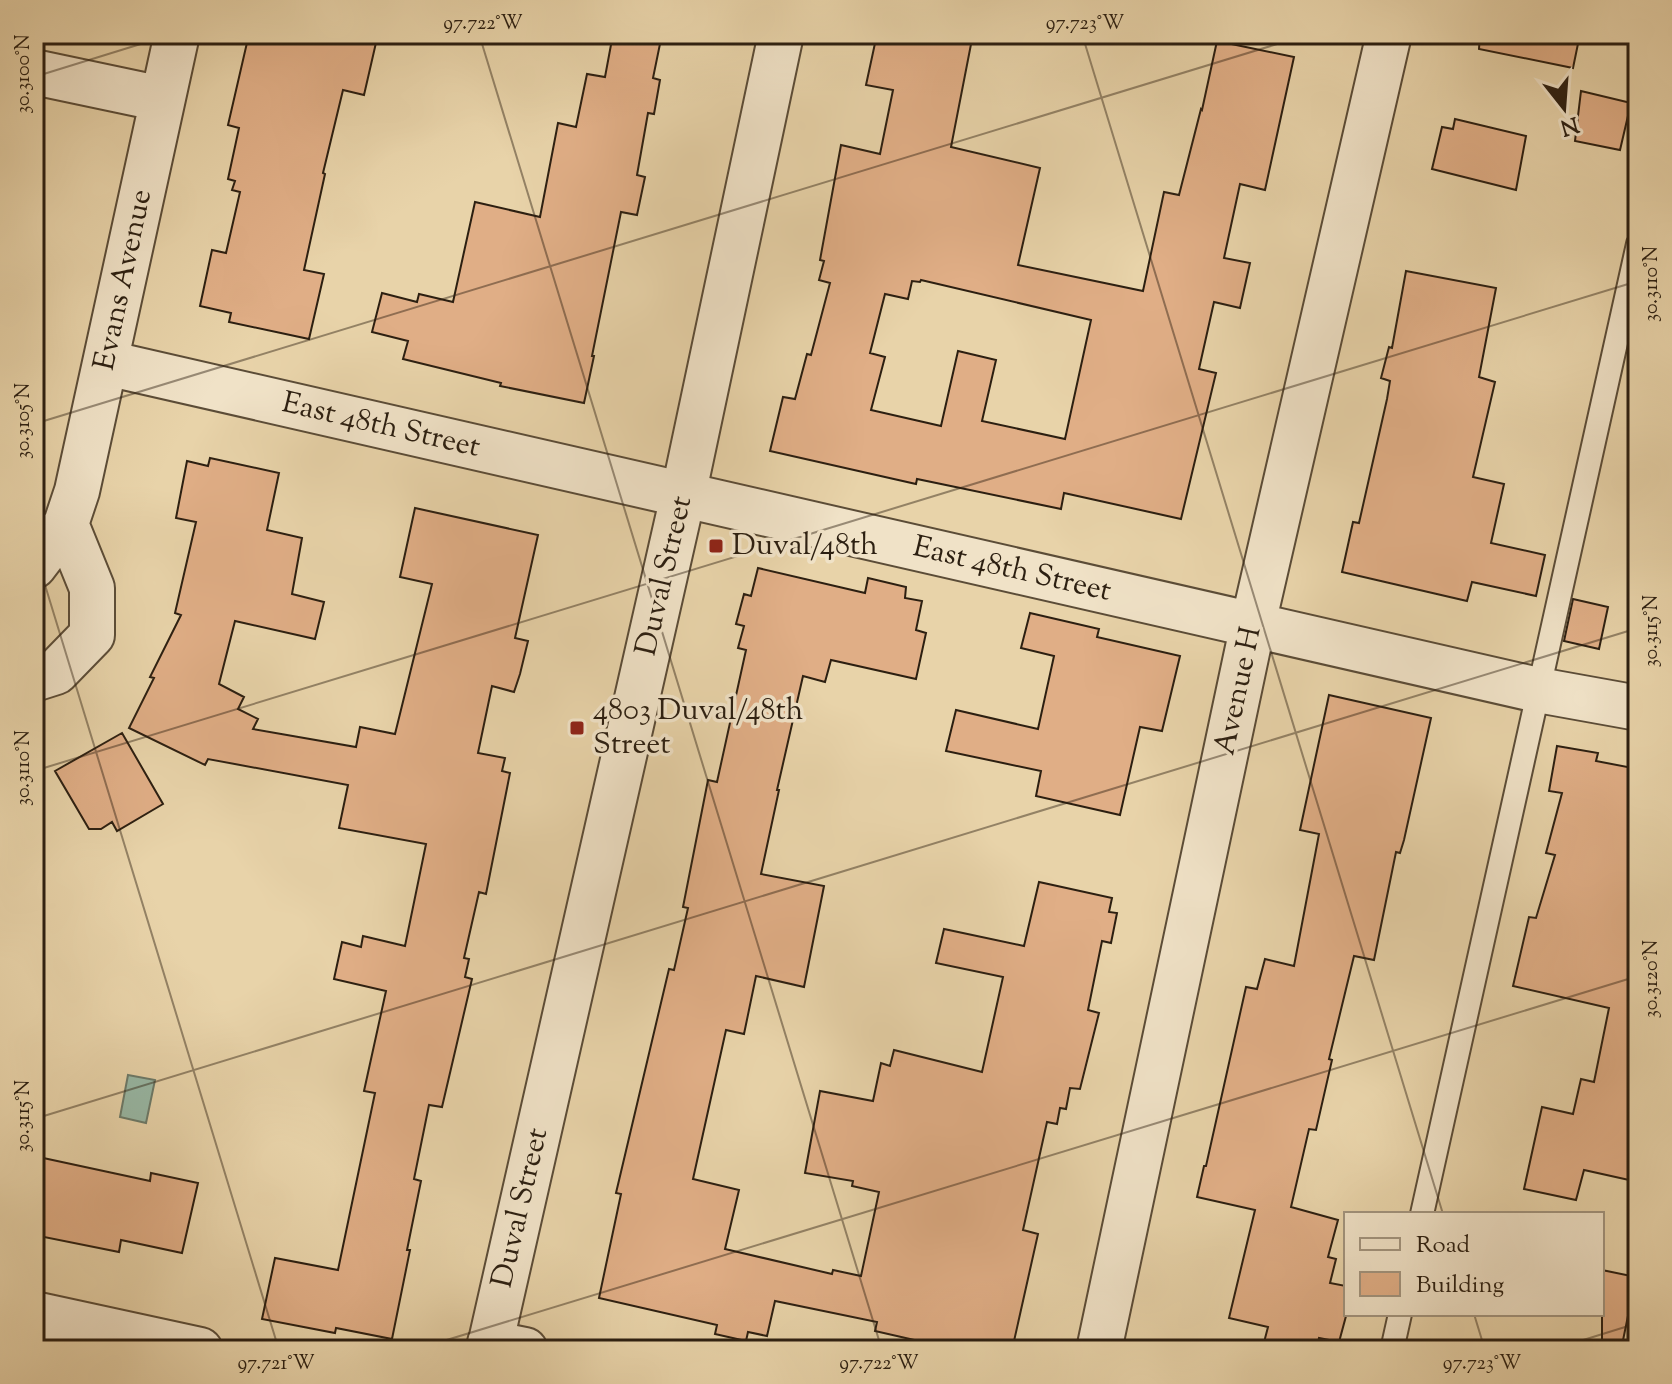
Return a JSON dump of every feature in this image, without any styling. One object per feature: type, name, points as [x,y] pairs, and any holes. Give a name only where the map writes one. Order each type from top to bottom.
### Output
[{"type":"street","name":"Evans Avenue","points":[[34,566],[66,524],[77,491],[177,34]]},
{"type":"street","name":"Duval Street","points":[[501,1348],[781,34]]},
{"type":"street","name":"Avenue H","points":[[1099,1350],[1253,624],[1389,34]]},
{"type":"street","points":[[34,72],[162,99]]},
{"type":"street","name":"East 48th Street","points":[[107,363],[1538,690],[1638,708]]},
{"type":"street","points":[[34,679],[56,672],[92,635],[92,588],[66,524]]},
{"type":"street","points":[[34,1314],[200,1350]]},
{"type":"lane","points":[[1422,1212],[1638,244]]},
{"type":"lane","points":[[1392,1350],[1400,1316]]},
{"type":"shaded area","points":[[128,1075],[155,1080],[146,1123],[120,1117]]},
{"type":"building","points":[[249,34],[378,34],[364,95],[343,90],[323,173],[304,270],[324,274],[309,339],[229,322],[231,313],[200,306],[212,250],[226,253],[240,192],[232,190],[235,181],[228,179],[239,128],[228,125]]},
{"type":"building","points":[[613,34],[638,34],[661,39],[653,78],[660,80],[654,114],[648,113],[637,175],[645,177],[637,215],[621,212],[584,403],[500,386],[501,383],[403,359],[408,341],[372,332],[382,293],[417,302],[419,294],[453,302],[475,202],[540,217],[558,123],[576,127],[587,74],[605,77]]},
{"type":"building","points":[[877,34],[973,34],[951,147],[1040,168],[1018,265],[1143,291],[1164,192],[1179,195],[1217,41],[1294,57],[1265,190],[1240,184],[1224,258],[1250,263],[1240,308],[1214,302],[1199,369],[1216,373],[1181,519],[1064,493],[1061,509],[917,479],[916,484],[770,451],[783,397],[795,399],[807,354],[811,355],[830,283],[819,280],[824,261],[820,260],[841,145],[880,154],[893,90],[866,85]],"holes":[[[921,280],[1091,320],[1065,439],[982,421],[996,360],[958,351],[941,426],[871,410],[885,357],[870,353],[885,294],[908,299],[912,281]]]},
{"type":"building","points":[[1480,34],[1580,34],[1573,68],[1479,49]]},
{"type":"building","points":[[1581,91],[1631,103],[1620,150],[1575,141]]},
{"type":"building","points":[[1455,119],[1526,136],[1516,190],[1432,169],[1442,127],[1453,129]]},
{"type":"building","points":[[1406,271],[1496,288],[1479,377],[1495,382],[1473,477],[1504,484],[1491,543],[1545,555],[1536,596],[1472,582],[1467,601],[1342,572],[1353,522],[1359,523],[1387,399],[1390,381],[1381,378],[1389,347],[1392,348]]},
{"type":"building","points":[[210,458],[279,473],[267,530],[302,538],[292,594],[324,602],[315,639],[235,621],[219,684],[244,697],[238,709],[258,719],[253,729],[356,747],[360,727],[395,734],[432,584],[400,577],[415,508],[538,535],[515,638],[528,641],[520,674],[514,692],[492,686],[478,753],[505,758],[502,771],[510,773],[486,894],[479,892],[464,958],[469,959],[465,977],[472,979],[442,1107],[429,1105],[414,1179],[421,1181],[392,1339],[336,1328],[335,1333],[262,1319],[275,1258],[338,1270],[375,1093],[364,1091],[386,991],[334,979],[342,942],[361,947],[363,936],[405,946],[426,844],[339,828],[348,785],[208,759],[205,765],[129,728],[181,615],[175,613],[196,522],[176,518],[187,461],[208,466]]},
{"type":"building","points":[[758,568],[865,593],[868,578],[906,587],[905,598],[922,601],[916,630],[926,633],[916,679],[831,660],[825,682],[803,676],[761,874],[824,886],[804,987],[756,976],[744,1034],[726,1030],[693,1179],[739,1190],[725,1249],[832,1274],[833,1270],[861,1276],[879,1192],[852,1186],[853,1181],[805,1173],[820,1091],[873,1101],[881,1063],[890,1066],[894,1050],[982,1072],[1003,977],[936,963],[944,929],[1024,946],[1039,882],[1112,898],[1109,912],[1117,913],[1111,943],[1102,941],[1088,1010],[1099,1013],[1080,1089],[1070,1088],[1066,1109],[1060,1108],[1057,1124],[1047,1122],[1023,1230],[1038,1234],[1012,1350],[958,1350],[875,1331],[877,1322],[775,1301],[767,1336],[748,1332],[746,1341],[715,1334],[717,1325],[599,1298],[621,1194],[616,1193],[669,969],[674,970],[688,908],[683,907],[708,780],[717,782],[746,650],[738,648],[744,626],[736,624],[744,594],[751,596]]},
{"type":"building","points":[[1573,599],[1608,607],[1599,649],[1564,641]]},
{"type":"building","points":[[1030,613],[1099,629],[1097,637],[1180,656],[1162,731],[1140,727],[1120,815],[1036,796],[1041,771],[946,751],[956,710],[1038,729],[1054,656],[1021,648]]},
{"type":"building","points":[[1329,695],[1431,718],[1404,840],[1400,853],[1396,852],[1374,960],[1354,956],[1329,1059],[1332,1060],[1316,1130],[1309,1129],[1291,1207],[1338,1220],[1328,1257],[1336,1259],[1330,1283],[1344,1286],[1346,1316],[1339,1342],[1319,1338],[1316,1350],[1262,1350],[1268,1327],[1229,1318],[1255,1210],[1197,1197],[1246,987],[1257,989],[1265,959],[1294,966],[1319,834],[1300,830]]},
{"type":"building","points":[[122,733],[163,804],[117,831],[112,822],[101,829],[89,829],[55,771]]},
{"type":"building","points":[[1557,746],[1598,753],[1596,761],[1638,769],[1638,1182],[1584,1170],[1576,1200],[1524,1189],[1542,1107],[1573,1114],[1581,1079],[1594,1082],[1609,1008],[1513,986],[1529,917],[1536,918],[1555,855],[1546,853],[1562,793],[1549,791]]},
{"type":"building","points":[[34,1156],[150,1181],[151,1173],[198,1183],[182,1253],[121,1240],[119,1252],[34,1235]]},
{"type":"building","points":[[1604,1270],[1636,1277],[1621,1350],[1602,1350]]},
{"type":"place","name":"Duval/48th","points":[[716,546]]},
{"type":"place","name":"4803 Duval/48th Street","points":[[577,728]]}]
